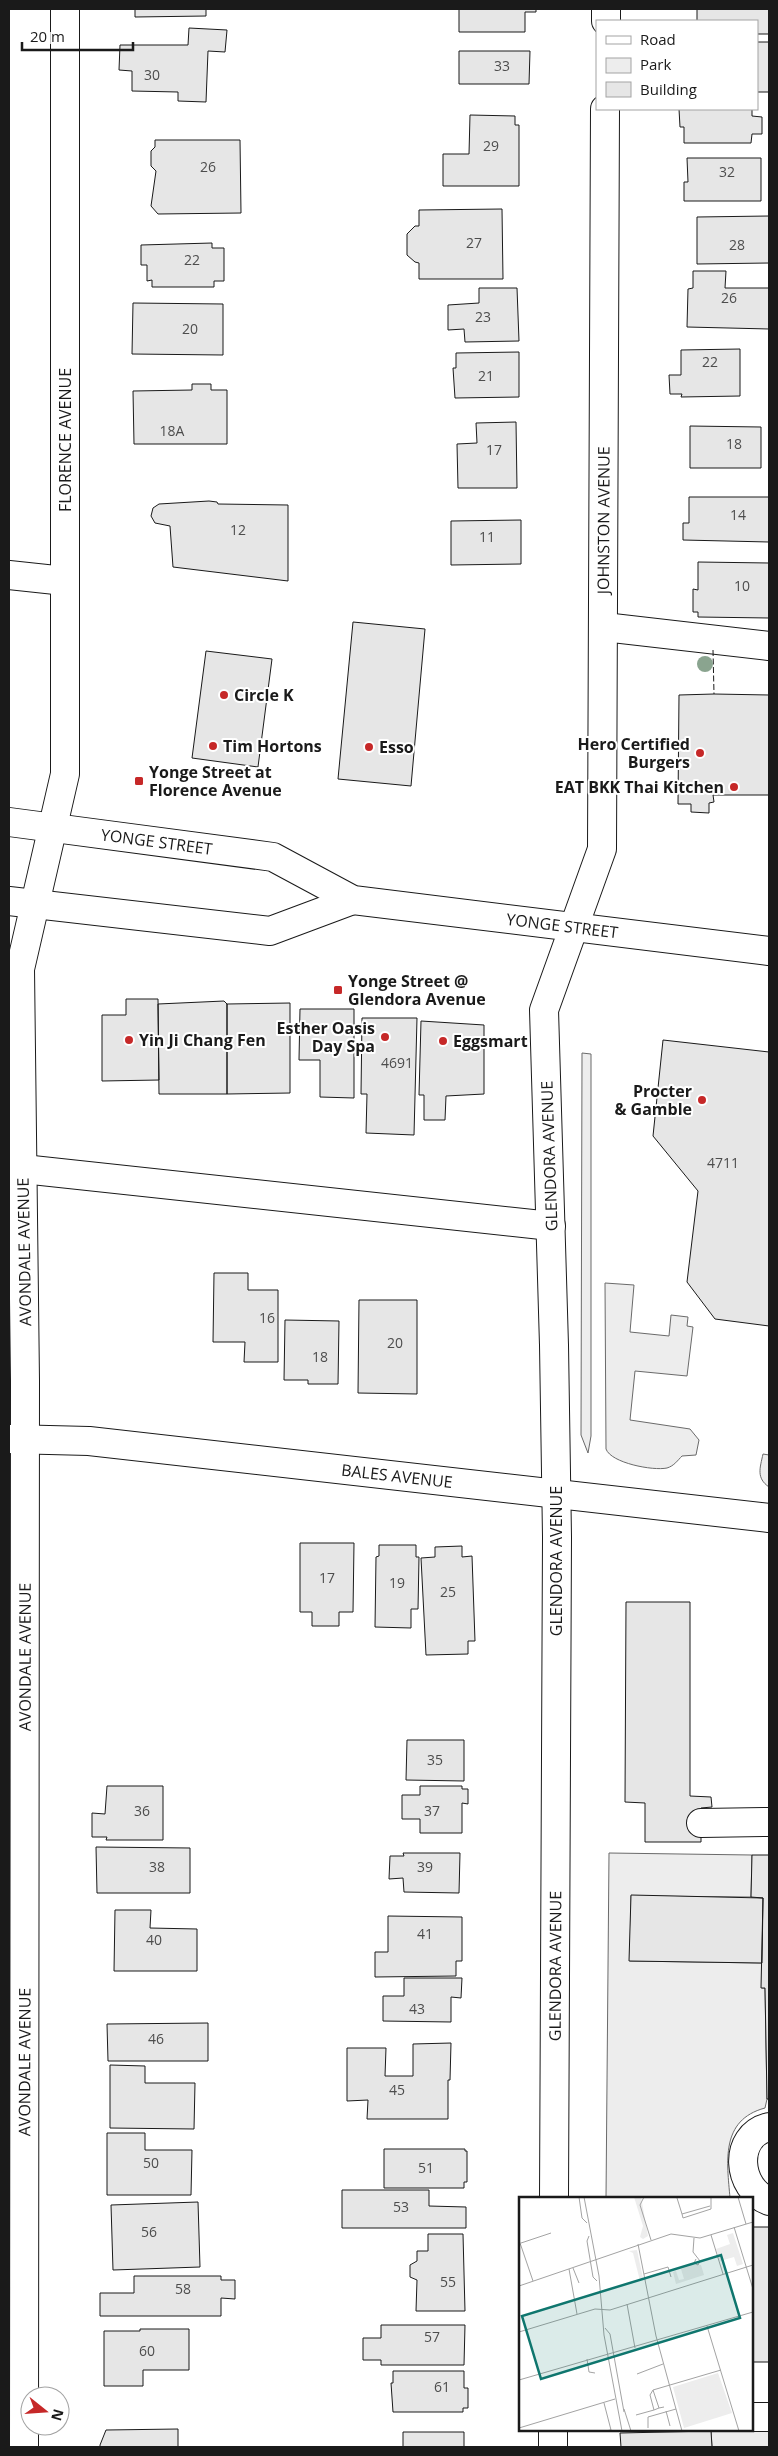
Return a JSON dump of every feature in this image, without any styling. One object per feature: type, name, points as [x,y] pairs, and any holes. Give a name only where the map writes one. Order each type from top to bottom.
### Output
[{"type":"street","name":"FLORENCE AVENUE","points":[[43,869],[65,774],[64,9]]},
{"type":"street","name":"JOHNSTON AVENUE","points":[[574,928],[602,849],[605,110]]},
{"type":"street","points":[[9,575],[65,581]]},
{"type":"street","points":[[604,627],[769,646]]},
{"type":"street","name":"YONGE STREET","points":[[9,822],[273,857],[353,900],[769,951]]},
{"type":"street","name":"AVONDALE AVENUE","points":[[24,2447],[16,2063],[17,1439],[23,1169],[20,968],[22,902],[43,869]]},
{"type":"street","name":"YONGE STREET","points":[[22,902],[270,931],[353,900]]},
{"type":"street","name":"GLENDORA AVENUE","points":[[554,2197],[556,1494],[551,1226],[544,1010],[574,928]]},
{"type":"street","points":[[23,1169],[551,1226]]},
{"type":"street","name":"BALES AVENUE","points":[[17,1439],[90,1441],[769,1518]]},
{"type":"street","points":[[701,1823],[769,1822]]},
{"type":"street","points":[[769,2127],[752,2138],[744,2150],[742,2166],[746,2180],[754,2192],[769,2201]]},
{"type":"street","points":[[753,2417],[769,2417]]},
{"type":"street","points":[[553,2447],[554,2431]]},
{"type":"green space","points":[[582,1053],[591,1054],[591,1436],[588,1453],[581,1435]]},
{"type":"green space","points":[[605,1283],[634,1285],[630,1332],[669,1336],[671,1315],[688,1317],[687,1326],[693,1327],[687,1376],[635,1371],[630,1420],[690,1429],[699,1440],[696,1455],[682,1456],[667,1468],[661,1469],[633,1465],[609,1454],[606,1449]]},
{"type":"green space","points":[[763,1454],[769,1455],[769,1487],[762,1480],[760,1472]]},
{"type":"green space","points":[[609,1853],[752,1855],[751,1897],[631,1896],[630,1961],[762,1963],[762,1988],[765,1988],[767,2099],[765,2108],[750,2114],[740,2122],[733,2132],[728,2157],[730,2197],[606,2197]]},
{"type":"green space","points":[[769,2430],[769,2447],[712,2447],[711,2431]]},
{"type":"building","points":[[135,9],[206,9],[206,16],[135,17]]},
{"type":"building","points":[[459,9],[536,9],[536,12],[525,12],[525,32],[459,32]]},
{"type":"building","points":[[697,9],[769,9],[769,34],[758,34],[758,20],[697,20]]},
{"type":"building","points":[[189,28],[227,30],[225,52],[208,51],[206,102],[178,101],[178,92],[132,91],[132,71],[119,70],[120,45],[188,45]]},
{"type":"building","points":[[758,42],[769,42],[769,92],[758,92]]},
{"type":"building","points":[[459,51],[530,51],[529,84],[459,84]]},
{"type":"building","points":[[679,110],[752,110],[752,116],[762,117],[762,134],[752,134],[751,143],[684,143],[684,127],[680,127]]},
{"type":"building","points":[[470,115],[515,116],[515,125],[519,125],[519,186],[443,186],[443,154],[469,154]]},
{"type":"building","points":[[155,140],[240,140],[241,213],[158,214],[151,206],[156,171],[151,166],[151,151],[155,147]]},
{"type":"building","points":[[687,158],[761,158],[761,201],[684,201],[684,182],[688,182]]},
{"type":"building","points":[[502,209],[503,279],[419,279],[419,263],[407,255],[407,234],[415,226],[419,226],[419,210]]},
{"type":"building","points":[[769,216],[769,263],[697,264],[697,217]]},
{"type":"building","points":[[212,243],[212,248],[224,248],[224,281],[214,281],[214,287],[152,287],[152,280],[147,281],[147,265],[141,265],[141,245]]},
{"type":"building","points":[[693,271],[726,271],[725,288],[769,288],[769,329],[687,327],[688,289],[693,288]]},
{"type":"building","points":[[479,288],[517,288],[519,341],[465,342],[464,329],[448,330],[448,305],[479,303]]},
{"type":"building","points":[[133,303],[223,304],[223,355],[132,354]]},
{"type":"building","points":[[740,349],[740,396],[681,397],[682,394],[670,394],[669,375],[681,375],[681,350]]},
{"type":"building","points":[[519,352],[519,397],[455,398],[453,368],[456,368],[456,353]]},
{"type":"building","points":[[192,384],[211,384],[211,390],[227,390],[227,444],[134,444],[133,391],[192,390]]},
{"type":"building","points":[[516,422],[517,488],[458,488],[457,444],[477,443],[476,423]]},
{"type":"building","points":[[690,426],[761,427],[761,468],[690,468]]},
{"type":"building","points":[[689,497],[769,497],[769,542],[683,540],[683,523],[689,523]]},
{"type":"building","points":[[217,502],[218,504],[288,505],[288,581],[173,567],[170,526],[155,523],[151,516],[153,508],[159,504]]},
{"type":"building","points":[[521,520],[521,564],[451,565],[451,521]]},
{"type":"building","points":[[698,562],[769,563],[769,618],[698,617],[698,612],[693,612],[693,589],[698,590]]},
{"type":"building","points":[[353,622],[425,629],[411,786],[338,779]]},
{"type":"building","points":[[206,651],[272,659],[258,767],[192,758]]},
{"type":"building","points":[[679,695],[769,695],[769,795],[713,795],[714,802],[709,803],[709,813],[691,812],[691,804],[678,804]]},
{"type":"building","points":[[126,999],[158,999],[159,1080],[102,1081],[102,1015],[126,1015]]},
{"type":"building","points":[[224,1001],[227,1004],[227,1094],[159,1094],[158,1004]]},
{"type":"building","points":[[290,1003],[290,1093],[227,1094],[227,1004]]},
{"type":"building","points":[[300,1009],[354,1009],[354,1098],[320,1097],[320,1060],[299,1060]]},
{"type":"building","points":[[362,1018],[417,1018],[414,1135],[366,1133],[367,1094],[361,1094]]},
{"type":"building","points":[[421,1021],[484,1025],[484,1094],[446,1096],[445,1120],[424,1120],[424,1095],[419,1095]]},
{"type":"building","points":[[663,1040],[769,1052],[769,1326],[715,1319],[687,1282],[698,1191],[653,1136]]},
{"type":"building","points":[[214,1273],[248,1273],[248,1290],[278,1290],[278,1362],[244,1362],[245,1342],[213,1342]]},
{"type":"building","points":[[359,1300],[417,1300],[417,1394],[358,1393]]},
{"type":"building","points":[[285,1320],[339,1321],[338,1384],[308,1384],[308,1380],[284,1380]]},
{"type":"building","points":[[300,1543],[354,1543],[353,1612],[339,1612],[339,1626],[312,1626],[312,1612],[300,1612]]},
{"type":"building","points":[[379,1545],[416,1545],[416,1557],[419,1557],[418,1609],[411,1609],[411,1628],[375,1627],[376,1557],[379,1556]]},
{"type":"building","points":[[462,1546],[462,1557],[472,1556],[475,1641],[468,1641],[468,1654],[426,1655],[421,1558],[435,1557],[435,1547]]},
{"type":"building","points":[[626,1602],[690,1602],[690,1796],[711,1797],[712,1807],[701,1808],[701,1842],[645,1842],[645,1803],[625,1802]]},
{"type":"building","points":[[407,1740],[464,1740],[464,1781],[406,1780]]},
{"type":"building","points":[[107,1786],[163,1786],[163,1840],[106,1840],[107,1837],[92,1837],[92,1813],[105,1814]]},
{"type":"building","points":[[420,1786],[462,1786],[462,1789],[468,1789],[468,1804],[462,1803],[462,1833],[420,1833],[420,1819],[402,1819],[402,1795],[420,1795]]},
{"type":"building","points":[[96,1847],[190,1848],[190,1893],[97,1893]]},
{"type":"building","points":[[403,1853],[460,1853],[459,1893],[404,1892],[403,1878],[389,1879],[390,1856],[404,1856]]},
{"type":"building","points":[[752,1855],[769,1855],[769,2099],[767,2099],[765,1988],[761,1988],[763,1898],[751,1897]]},
{"type":"building","points":[[631,1895],[763,1898],[762,1963],[629,1961]]},
{"type":"building","points":[[115,1910],[151,1910],[150,1928],[197,1929],[197,1971],[114,1971]]},
{"type":"building","points":[[388,1916],[462,1917],[462,1961],[456,1961],[456,1976],[375,1977],[375,1952],[388,1952]]},
{"type":"building","points":[[404,1978],[462,1978],[461,1998],[451,1997],[451,2022],[383,2021],[383,1996],[404,1996]]},
{"type":"building","points":[[208,2023],[208,2061],[108,2061],[107,2024]]},
{"type":"building","points":[[451,2043],[450,2080],[448,2080],[448,2119],[367,2119],[368,2100],[347,2101],[347,2048],[386,2048],[385,2076],[413,2076],[413,2044]]},
{"type":"building","points":[[110,2065],[145,2066],[145,2083],[195,2083],[194,2129],[110,2128]]},
{"type":"building","points":[[107,2133],[145,2133],[145,2150],[192,2150],[191,2195],[107,2195]]},
{"type":"building","points":[[384,2149],[465,2149],[467,2151],[467,2182],[464,2182],[464,2188],[384,2188]]},
{"type":"building","points":[[342,2190],[429,2190],[429,2206],[466,2207],[466,2228],[342,2228]]},
{"type":"building","points":[[198,2202],[200,2267],[113,2270],[111,2205]]},
{"type":"building","points":[[753,2227],[769,2227],[769,2362],[753,2362]]},
{"type":"building","points":[[428,2234],[463,2234],[465,2311],[416,2311],[417,2280],[410,2277],[410,2265],[417,2261],[417,2251],[428,2251]]},
{"type":"building","points":[[134,2276],[221,2276],[221,2280],[235,2280],[235,2299],[221,2298],[221,2316],[100,2316],[100,2293],[134,2293]]},
{"type":"building","points":[[381,2325],[465,2325],[464,2365],[381,2365],[381,2360],[363,2360],[363,2338],[381,2338]]},
{"type":"building","points":[[140,2329],[189,2329],[189,2370],[143,2370],[143,2386],[104,2386],[104,2331],[140,2331]]},
{"type":"building","points":[[393,2371],[464,2371],[464,2388],[468,2388],[468,2408],[463,2408],[463,2412],[393,2412],[391,2383],[393,2383]]},
{"type":"building","points":[[178,2429],[178,2447],[100,2447],[106,2430]]},
{"type":"building","points":[[711,2431],[712,2447],[621,2447],[620,2433]]},
{"type":"building","points":[[403,2432],[464,2432],[464,2447],[403,2447]]},
{"type":"fence","points":[[713,650],[714,694]]},
{"type":"place","name":"Circle K","points":[[224,695]]},
{"type":"place","name":"Tim Hortons","points":[[213,746]]},
{"type":"place","name":"Esso","points":[[369,747]]},
{"type":"place","name":"Hero Certified Burgers","points":[[700,753]]},
{"type":"place","name":"Yonge Street at Florence Avenue","points":[[139,781]]},
{"type":"place","name":"EAT BKK Thai Kitchen","points":[[734,787]]},
{"type":"place","name":"Yonge Street @ Glendora Avenue","points":[[338,990]]},
{"type":"place","name":"Esther Oasis Day Spa","points":[[385,1037]]},
{"type":"place","name":"Yin Ji Chang Fen","points":[[129,1040]]},
{"type":"place","name":"Eggsmart","points":[[443,1041]]},
{"type":"place","name":"Procter & Gamble","points":[[702,1100]]}]
